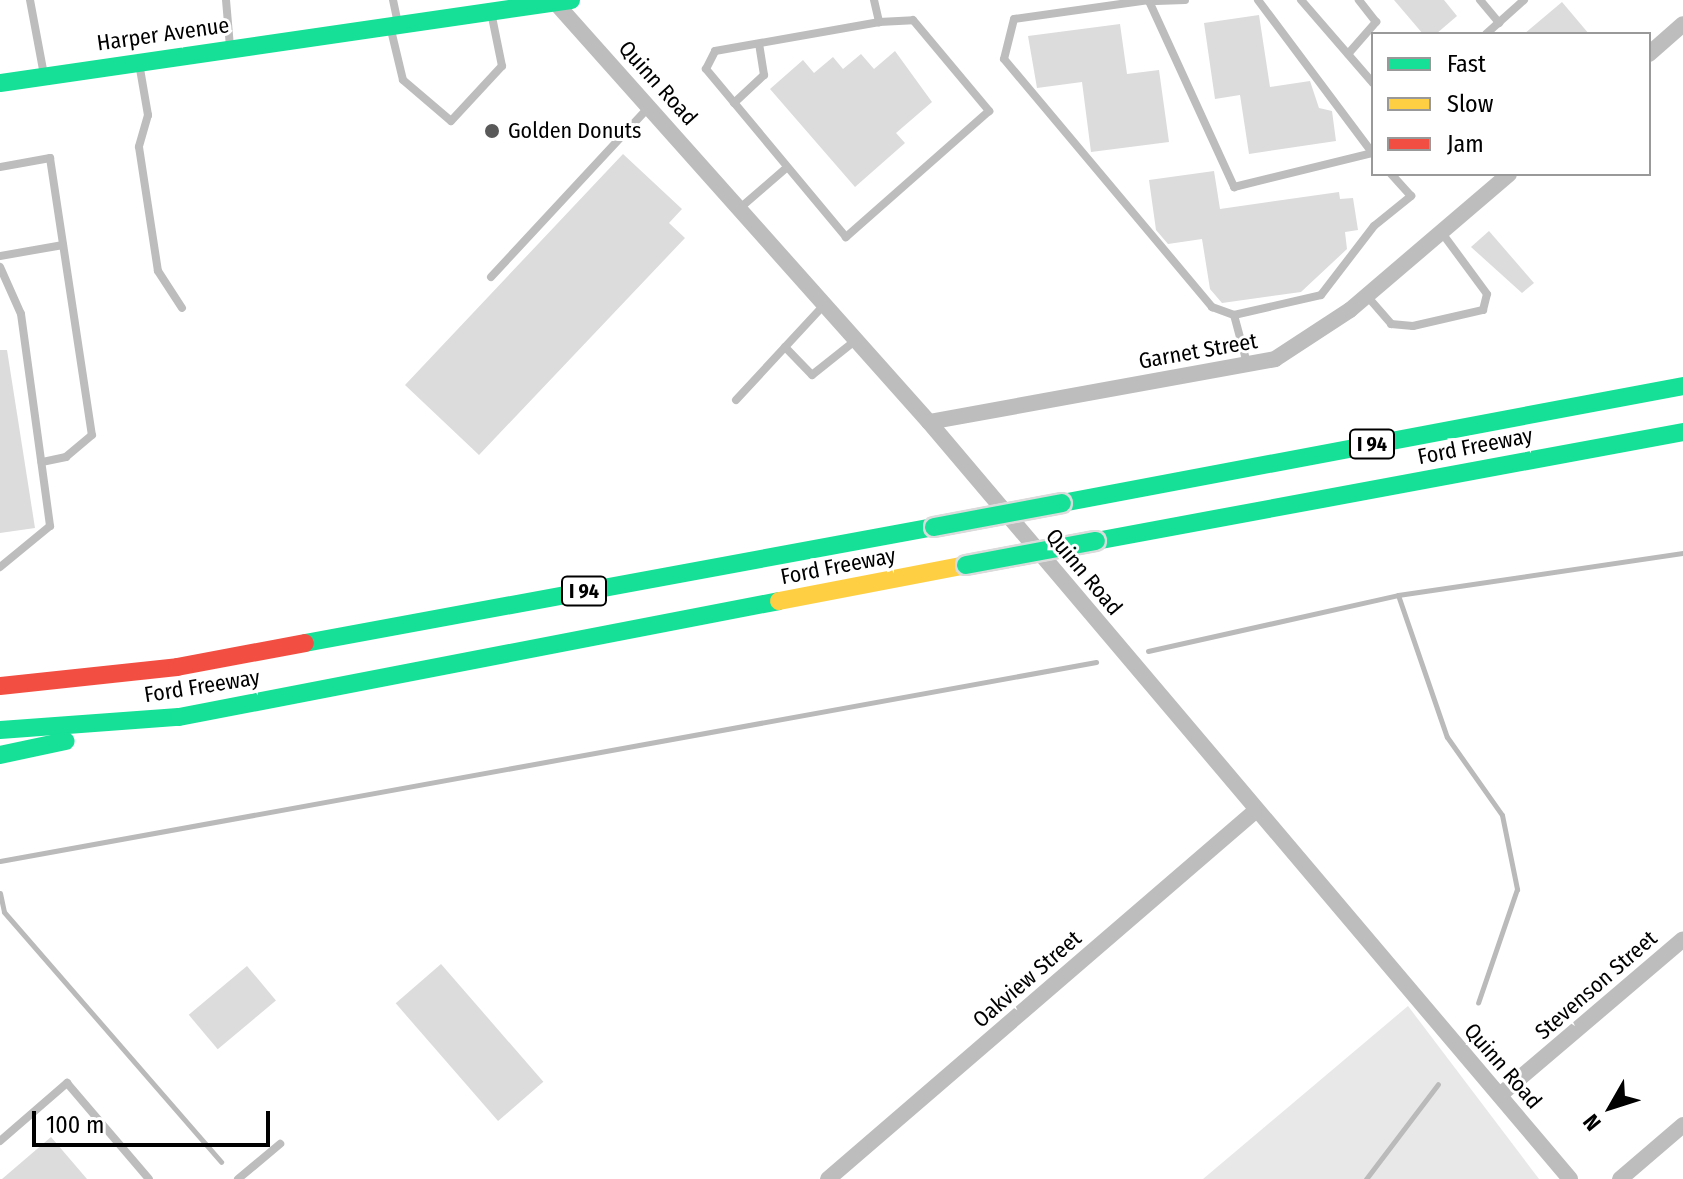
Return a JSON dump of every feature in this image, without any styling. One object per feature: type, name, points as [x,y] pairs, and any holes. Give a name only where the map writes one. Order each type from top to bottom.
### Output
[{"type":"main road","name":"Harper Avenue","points":[[0,83],[560,1]]},
{"type":"main road","name":"Ford Freeway","points":[[0,686],[177,667],[1683,386]]},
{"type":"main road","name":"Ford Freeway","points":[[0,730],[179,717],[966,565],[1683,432]]},
{"type":"main road","points":[[0,755],[179,717]]},
{"type":"street","name":"Quinn Road","points":[[560,1],[929,422],[1254,812],[1570,1179]]},
{"type":"street","points":[[1651,52],[1683,24]]},
{"type":"street","name":"Garnet Street","points":[[929,422],[1248,367],[1302,346],[1367,296],[1507,176]]},
{"type":"street","name":"Oakview Street","points":[[828,1179],[1254,812]]},
{"type":"street","name":"Stevenson Street","points":[[1500,1095],[1683,939]]},
{"type":"street","points":[[1620,1179],[1683,1125]]},
{"type":"lane","points":[[30,0],[44,76]]},
{"type":"lane","points":[[226,0],[231,49]]},
{"type":"lane","points":[[393,0],[403,80],[451,121],[502,66],[491,11]]},
{"type":"lane","points":[[874,0],[879,22]]},
{"type":"lane","points":[[1185,0],[1149,0],[1014,19],[1004,59],[1212,307],[1234,315],[1321,295],[1374,226],[1411,196],[1393,176]]},
{"type":"lane","points":[[1149,0],[1234,187],[1371,154]]},
{"type":"lane","points":[[1258,0],[1371,153]]},
{"type":"lane","points":[[1301,0],[1371,81]]},
{"type":"lane","points":[[1348,54],[1376,22],[1359,0]]},
{"type":"lane","points":[[1480,0],[1499,23]]},
{"type":"lane","points":[[1488,32],[1524,0]]},
{"type":"lane","points":[[913,20],[989,111],[846,237],[785,169],[706,69],[715,51],[759,44],[879,22],[913,20]]},
{"type":"lane","points":[[734,103],[764,75],[759,44]]},
{"type":"lane","points":[[139,62],[148,115],[139,147],[158,271],[182,308]]},
{"type":"lane","points":[[491,277],[650,106]]},
{"type":"lane","points":[[0,167],[50,158],[92,435],[66,457],[42,462]]},
{"type":"lane","points":[[740,208],[785,169]]},
{"type":"lane","points":[[1367,296],[1391,324],[1413,326],[1483,310],[1487,294],[1442,233]]},
{"type":"lane","points":[[0,256],[63,245]]},
{"type":"lane","points":[[0,267],[21,314],[50,526],[0,567]]},
{"type":"lane","points":[[736,400],[825,304]]},
{"type":"lane","points":[[1234,315],[1248,367]]},
{"type":"lane","points":[[785,347],[812,375],[856,340]]},
{"type":"lane","points":[[0,1141],[67,1083],[149,1179]]},
{"type":"lane","points":[[238,1179],[280,1144]]},
{"type":"shaded area","points":[[1408,1006],[1539,1179],[1203,1179]]},
{"type":"building","points":[[1394,0],[1444,0],[1457,16],[1438,32],[1421,32]]},
{"type":"building","points":[[1562,2],[1587,32],[1526,32]]},
{"type":"building","points":[[1259,15],[1270,87],[1310,81],[1319,108],[1332,111],[1336,141],[1249,154],[1240,95],[1215,99],[1204,23]]},
{"type":"building","points":[[1120,24],[1127,74],[1159,70],[1169,142],[1091,152],[1082,82],[1037,88],[1028,36]]},
{"type":"building","points":[[895,51],[932,102],[896,133],[905,143],[855,187],[770,89],[803,60],[814,73],[833,57],[843,69],[861,54],[874,69]]},
{"type":"building","points":[[623,154],[682,209],[669,223],[685,238],[479,455],[405,385]]},
{"type":"building","points":[[1214,171],[1220,209],[1339,192],[1340,199],[1353,198],[1358,230],[1345,232],[1347,249],[1301,292],[1222,303],[1210,289],[1202,239],[1168,244],[1156,230],[1149,180]]},
{"type":"building","points":[[1489,231],[1534,283],[1522,293],[1471,247]]},
{"type":"building","points":[[0,350],[7,350],[35,528],[0,533]]},
{"type":"building","points":[[441,964],[543,1082],[498,1121],[396,1003]]},
{"type":"building","points":[[247,966],[276,1000],[218,1049],[189,1015]]},
{"type":"building","points":[[51,1137],[87,1179],[2,1179]]},
{"type":"waterway","points":[[1148,651],[1398,595],[1683,553]]},
{"type":"waterway","points":[[1398,595],[1447,737],[1502,815],[1517,889],[1478,1003]]},
{"type":"waterway","points":[[0,861],[1096,662]]},
{"type":"waterway","points":[[0,893],[4,912],[221,1162]]},
{"type":"waterway","points":[[1366,1179],[1438,1084]]},
{"type":"traffic: fast","points":[[0,83],[571,0]]},
{"type":"traffic: fast","points":[[1062,503],[1683,386]]},
{"type":"traffic: fast","points":[[1096,541],[1683,432]]},
{"type":"traffic: fast","points":[[934,527],[1062,503]]},
{"type":"traffic: fast","points":[[305,643],[934,527]]},
{"type":"traffic: fast","points":[[966,565],[1096,541]]},
{"type":"traffic: fast","points":[[0,730],[179,717],[779,601]]},
{"type":"traffic: fast","points":[[0,755],[66,741]]},
{"type":"traffic: slow","points":[[779,601],[966,565]]},
{"type":"traffic: jam","points":[[0,686],[177,667],[305,643]]},
{"type":"place","name":"Golden Donuts","points":[[492,131]]}]
